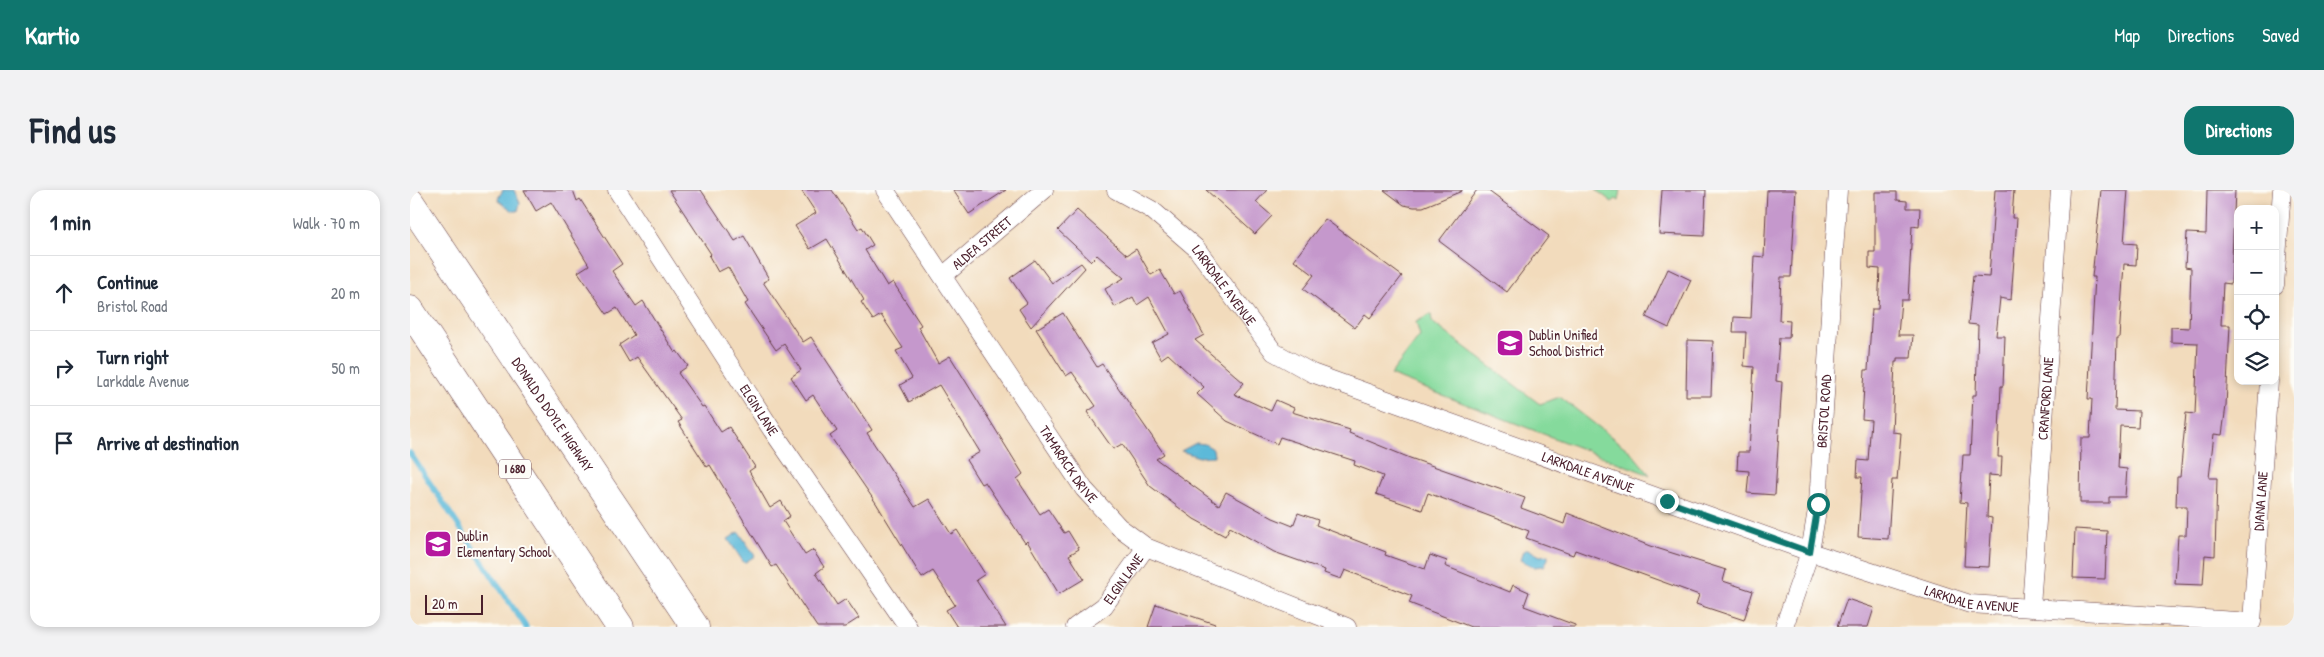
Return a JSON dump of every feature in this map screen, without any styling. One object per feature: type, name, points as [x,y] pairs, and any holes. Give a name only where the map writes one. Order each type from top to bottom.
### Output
[{"type":"highway","name":"DONALD D DOYLE HIGHWAY","points":[[410,202],[695,627]]},
{"type":"highway","name":"I 680","points":[[410,310],[620,627]]},
{"type":"street","name":"ELGIN LANE","points":[[617,190],[772,430],[908,627]]},
{"type":"street","name":"TAMARACK DRIVE","points":[[885,190],[1084,490],[1118,527],[1146,547],[1347,627]]},
{"type":"street","name":"ALDEA STREET","points":[[943,276],[1044,190]]},
{"type":"street","name":"LARKDALE AVENUE","points":[[1116,190],[1152,210],[1196,248],[1274,352],[1312,373],[1810,552],[1970,604],[2252,622]]},
{"type":"street","name":"BRISTOL ROAD","points":[[1784,627],[1810,552],[1818,504],[1838,190]]},
{"type":"street","name":"CRANFORD LANE","points":[[2032,607],[2060,190]]},
{"type":"street","points":[[2278,250],[2282,190]]},
{"type":"street","name":"DIANA LANE","points":[[2252,622],[2269,385]]},
{"type":"street","name":"ELGIN LANE","points":[[1075,627],[1104,606],[1146,547]]},
{"type":"green space","points":[[1596,190],[1621,190],[1619,201],[1616,199],[1612,202]]},
{"type":"green space","points":[[1431,314],[1432,322],[1540,404],[1560,397],[1631,452],[1650,475],[1390,375],[1420,336],[1416,322]]},
{"type":"water","points":[[503,190],[514,190],[520,203],[518,211],[513,211],[499,201],[498,198]]},
{"type":"water","points":[[1196,443],[1205,444],[1213,449],[1214,456],[1199,457],[1181,451]]},
{"type":"water","points":[[739,532],[755,556],[744,563],[728,539]]},
{"type":"water","points":[[1528,549],[1540,556],[1548,555],[1544,566],[1534,567],[1520,560],[1523,551]]},
{"type":"building","points":[[524,190],[573,190],[577,201],[580,199],[622,264],[612,271],[636,306],[643,301],[675,353],[677,351],[688,366],[678,373],[702,407],[704,406],[721,432],[729,427],[755,467],[749,471],[770,508],[781,501],[790,516],[783,521],[805,555],[813,550],[824,567],[816,573],[837,605],[846,599],[859,618],[845,627],[817,627],[776,565],[772,567],[710,465],[707,467],[678,422],[682,420],[637,357],[629,362],[619,345],[634,335],[617,308],[607,314],[578,272],[589,265],[551,202],[536,211]]},
{"type":"building","points":[[669,190],[701,190],[735,241],[744,236],[769,279],[763,282],[803,342],[811,337],[872,430],[867,433],[915,507],[929,499],[951,534],[957,530],[985,574],[976,580],[1006,627],[957,627],[946,610],[955,605],[933,571],[922,578],[876,503],[830,436],[837,431],[813,395],[806,400],[791,377],[801,370],[784,344],[776,350],[745,304],[748,302],[728,267],[718,272],[709,256],[711,254]]},
{"type":"building","points":[[801,190],[832,190],[858,229],[862,227],[873,245],[865,250],[887,286],[893,282],[921,325],[918,327],[938,363],[950,356],[1023,474],[1017,479],[1040,514],[1048,509],[1064,533],[1068,531],[1079,549],[1069,555],[1084,579],[1059,594],[1027,541],[1025,543],[985,482],[981,484],[966,460],[980,452],[939,385],[909,402],[900,385],[912,378],[896,351],[903,348],[881,315],[873,320],[861,302],[864,300],[827,239],[810,249],[795,226],[816,213]]},
{"type":"building","points":[[953,190],[1006,190],[969,214]]},
{"type":"building","points":[[1206,190],[1267,190],[1256,202],[1272,216],[1255,234]]},
{"type":"building","points":[[1384,190],[1462,191],[1423,207],[1414,207],[1404,205]]},
{"type":"building","points":[[1477,190],[1487,190],[1549,236],[1507,292],[1439,241]]},
{"type":"building","points":[[1662,190],[1706,190],[1704,236],[1659,234]]},
{"type":"building","points":[[1767,190],[1796,190],[1791,277],[1781,277],[1779,320],[1790,321],[1789,338],[1779,338],[1776,381],[1782,382],[1775,495],[1747,493],[1749,471],[1737,470],[1738,452],[1749,452],[1754,367],[1744,366],[1746,332],[1733,332],[1734,317],[1751,318],[1754,256],[1764,257]]},
{"type":"building","points":[[1995,190],[2014,190],[2012,218],[2017,218],[2011,300],[2000,298],[1996,336],[2005,336],[1998,457],[2002,457],[2001,476],[1989,475],[1987,517],[1992,518],[1989,567],[1964,566],[1967,503],[1960,502],[1963,455],[1970,455],[1973,395],[1976,395],[1978,325],[1968,324],[1973,276],[1989,277]]},
{"type":"building","points":[[2101,190],[2128,190],[2124,243],[2137,244],[2136,265],[2124,264],[2119,338],[2117,338],[2115,410],[2139,411],[2138,427],[2120,426],[2118,468],[2127,469],[2125,497],[2109,497],[2109,503],[2080,503],[2081,438],[2090,438],[2092,399],[2088,399],[2095,277],[2092,277]]},
{"type":"building","points":[[2207,190],[2235,190],[2231,284],[2223,283],[2221,325],[2230,325],[2226,406],[2222,435],[2214,434],[2209,478],[2217,478],[2215,556],[2205,555],[2203,585],[2175,584],[2178,535],[2186,535],[2187,506],[2176,506],[2177,477],[2180,477],[2186,413],[2195,414],[2198,343],[2171,342],[2171,327],[2189,328],[2191,268],[2185,267],[2187,233],[2206,234]]},
{"type":"building","points":[[1875,192],[1897,192],[1897,200],[1907,201],[1907,208],[1920,208],[1919,227],[1912,226],[1908,300],[1901,300],[1898,335],[1913,335],[1911,358],[1897,358],[1897,362],[1895,362],[1892,432],[1901,433],[1897,480],[1892,480],[1888,539],[1858,537],[1862,477],[1857,477],[1858,460],[1868,461],[1871,420],[1862,419],[1865,370],[1868,370],[1872,309],[1878,309],[1880,269],[1869,268],[1869,252],[1875,252]]},
{"type":"building","points":[[1077,210],[1127,255],[1136,249],[1151,275],[1160,270],[1174,294],[1180,291],[1204,335],[1195,340],[1244,383],[1234,394],[1271,411],[1276,400],[1294,408],[1292,412],[1350,430],[1349,433],[1410,458],[1525,498],[1521,508],[1564,524],[1567,513],[1650,546],[1726,570],[1723,581],[1753,591],[1744,620],[1696,604],[1699,595],[1575,550],[1573,555],[1526,538],[1529,531],[1428,493],[1422,510],[1376,494],[1383,476],[1354,465],[1355,461],[1280,437],[1277,444],[1227,421],[1197,394],[1204,387],[1168,354],[1161,359],[1152,343],[1169,334],[1149,297],[1137,305],[1133,297],[1115,307],[1105,289],[1124,278],[1097,255],[1091,261],[1058,230]]},
{"type":"building","points":[[1325,219],[1402,276],[1370,318],[1365,314],[1355,328],[1303,289],[1314,275],[1294,260]]},
{"type":"building","points":[[1035,260],[1052,283],[1081,263],[1085,268],[1031,327],[1019,309],[1027,303],[1010,278]]},
{"type":"building","points":[[1668,269],[1691,280],[1669,328],[1646,317]]},
{"type":"building","points":[[1063,313],[1097,367],[1102,364],[1164,454],[1156,459],[1219,505],[1226,492],[1273,518],[1293,526],[1298,513],[1318,520],[1316,525],[1386,552],[1385,555],[1425,569],[1430,555],[1447,561],[1445,566],[1510,592],[1513,585],[1529,592],[1524,606],[1575,625],[1575,627],[1471,627],[1409,603],[1412,596],[1345,570],[1341,579],[1324,573],[1325,570],[1274,552],[1230,527],[1225,536],[1194,519],[1150,486],[1122,444],[1113,449],[1087,412],[1096,406],[1072,372],[1066,376],[1036,329]]},
{"type":"building","points":[[1687,340],[1713,341],[1711,396],[1686,396]]},
{"type":"building","points":[[2075,529],[2107,531],[2105,579],[2073,578]]},
{"type":"building","points":[[1847,599],[1874,608],[1868,627],[1837,627]]},
{"type":"building","points":[[1156,604],[1215,624],[1215,627],[1148,627]]},
{"type":"waterway","points":[[410,453],[526,627]]},
{"type":"place","name":"Dublin Unified School District","points":[[1510,343]]},
{"type":"place","name":"Dublin Elementary School","points":[[438,544]]},
{"type":"route","points":[[1667,501],[1810,552],[1818,504]]}]
